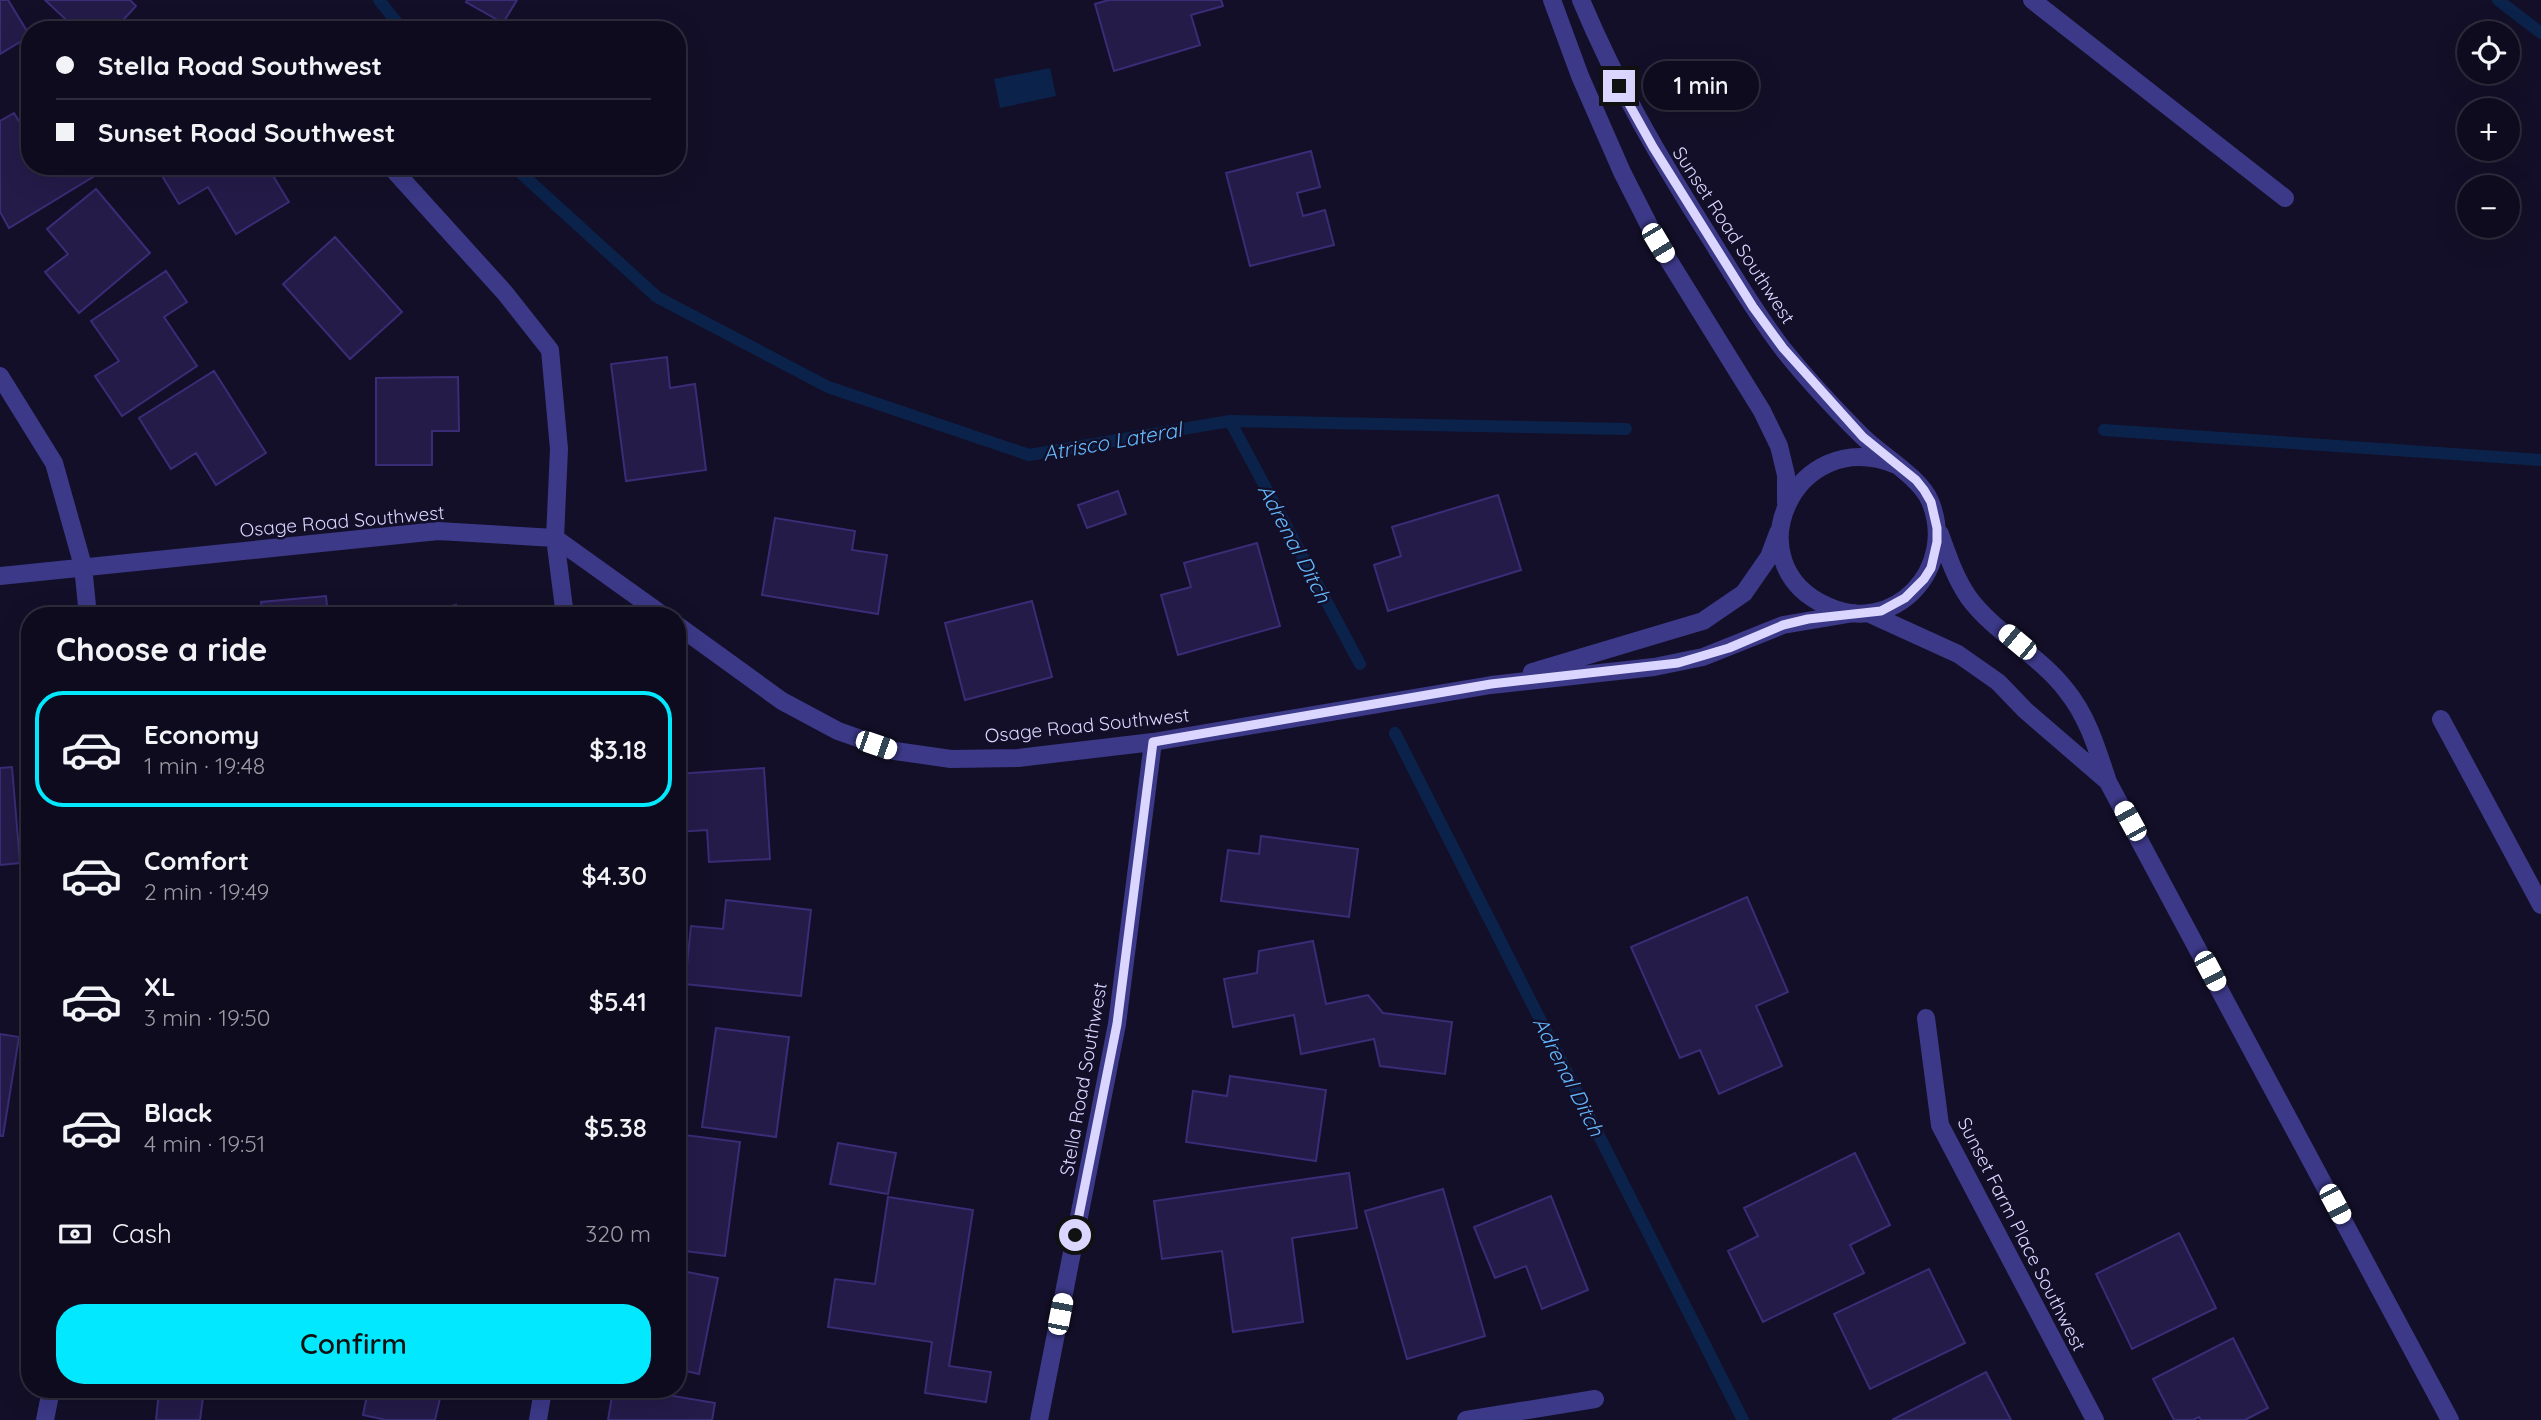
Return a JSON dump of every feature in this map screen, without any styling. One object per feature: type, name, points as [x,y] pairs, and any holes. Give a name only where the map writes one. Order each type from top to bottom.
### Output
[{"type":"street","points":[[1552,0],[1580,76],[1634,196],[1658,243],[1762,411],[1779,446],[1786,475],[1786,504]]},
{"type":"street","name":"Sunset Road Southwest","points":[[1581,0],[1619,86],[1653,147],[1753,307],[1783,348],[1836,409],[1894,464]]},
{"type":"street","points":[[2032,0],[2285,198]]},
{"type":"street","points":[[398,175],[505,293],[550,350],[559,449],[555,538],[564,607]]},
{"type":"street","points":[[0,376],[54,463],[83,566],[87,607]]},
{"type":"street","points":[[1937,528],[1931,568],[1916,589],[1894,606],[1861,613],[1839,611],[1816,601],[1796,583],[1784,561],[1780,526],[1792,493],[1809,474],[1844,458],[1870,457],[1894,464],[1916,480],[1924,490],[1931,502],[1937,528],[1958,580],[1970,600],[2039,660],[2085,718],[2108,782],[2449,1420]]},
{"type":"street","name":"Osage Road Southwest","points":[[1491,684],[1703,621],[1744,593],[1769,557],[1780,526]]},
{"type":"street","name":"Osage Road Southwest","points":[[0,576],[439,531],[555,538]]},
{"type":"street","points":[[555,538],[651,607]]},
{"type":"street","points":[[1861,613],[1958,654],[1998,682],[2025,710],[2108,782]]},
{"type":"street","name":"Osage Road Southwest","points":[[686,632],[782,701],[838,731],[895,751],[951,759],[1017,758],[1153,742],[1491,684],[1678,663],[1729,648],[1783,625],[1861,613]]},
{"type":"street","points":[[2441,719],[2541,905]]},
{"type":"street","name":"Stella Road Southwest","points":[[1039,1420],[1117,1024],[1153,742]]},
{"type":"street","name":"Sunset Farm Place Southwest","points":[[1926,1018],[1940,1125],[2095,1420]]},
{"type":"street","points":[[46,1420],[50,1398]]},
{"type":"street","points":[[538,1420],[542,1398]]},
{"type":"street","points":[[1466,1420],[1595,1399]]},
{"type":"water","points":[[1050,68],[1056,96],[1000,108],[994,79]]},
{"type":"building","points":[[0,0],[8,0],[21,21],[21,41],[0,54]]},
{"type":"building","points":[[45,0],[130,0],[136,6],[122,21],[67,21]]},
{"type":"building","points":[[517,0],[504,21],[499,21],[466,2]]},
{"type":"building","points":[[1109,0],[1221,0],[1223,6],[1191,15],[1200,45],[1114,71],[1095,4]]},
{"type":"building","points":[[14,113],[21,124],[21,175],[96,175],[9,228],[0,212],[0,121]]},
{"type":"building","points":[[1311,151],[1320,187],[1297,193],[1303,216],[1325,210],[1334,245],[1250,266],[1226,173]]},
{"type":"building","points":[[161,175],[272,175],[289,202],[236,234],[208,187],[179,204]]},
{"type":"building","points":[[96,189],[150,253],[79,313],[45,272],[68,254],[47,229]]},
{"type":"building","points":[[335,237],[402,312],[350,359],[283,284]]},
{"type":"building","points":[[166,271],[187,302],[164,317],[197,366],[122,416],[95,376],[119,361],[91,321]]},
{"type":"building","points":[[667,357],[670,388],[695,384],[706,470],[626,481],[611,364]]},
{"type":"building","points":[[214,371],[266,453],[216,485],[196,453],[171,469],[139,418]]},
{"type":"building","points":[[458,377],[459,431],[432,431],[432,465],[376,465],[376,378]]},
{"type":"building","points":[[1118,491],[1126,514],[1087,528],[1078,505]]},
{"type":"building","points":[[1498,495],[1521,570],[1388,611],[1374,565],[1401,556],[1392,527]]},
{"type":"building","points":[[775,518],[855,531],[852,550],[887,555],[878,614],[762,595]]},
{"type":"building","points":[[1257,543],[1280,626],[1178,655],[1161,595],[1191,587],[1184,563]]},
{"type":"building","points":[[326,596],[327,607],[262,607],[261,602]]},
{"type":"building","points":[[1032,601],[1052,677],[965,700],[945,623]]},
{"type":"building","points":[[12,767],[20,863],[0,865],[0,768]]},
{"type":"building","points":[[764,768],[770,859],[709,862],[707,830],[686,831],[686,773]]},
{"type":"building","points":[[1261,836],[1358,849],[1349,917],[1221,901],[1228,850],[1259,854]]},
{"type":"building","points":[[1747,897],[1788,992],[1756,1006],[1782,1066],[1719,1094],[1700,1050],[1680,1058],[1631,947]]},
{"type":"building","points":[[726,900],[811,910],[801,996],[686,984],[691,926],[723,929]]},
{"type":"building","points":[[1313,941],[1326,1004],[1368,995],[1383,1013],[1452,1022],[1445,1074],[1380,1066],[1374,1039],[1301,1054],[1294,1015],[1233,1027],[1224,979],[1257,973],[1259,951]]},
{"type":"building","points":[[716,1028],[789,1037],[776,1137],[702,1127]]},
{"type":"building","points":[[0,1034],[19,1037],[3,1136],[0,1136]]},
{"type":"building","points":[[1230,1076],[1326,1090],[1316,1161],[1186,1142],[1193,1091],[1227,1096]]},
{"type":"building","points":[[686,1135],[740,1142],[725,1256],[686,1251]]},
{"type":"building","points":[[838,1143],[896,1153],[888,1194],[830,1184]]},
{"type":"building","points":[[1855,1153],[1890,1225],[1850,1245],[1864,1273],[1763,1322],[1728,1251],[1758,1236],[1744,1208]]},
{"type":"building","points":[[1349,1173],[1357,1228],[1292,1238],[1303,1322],[1233,1332],[1222,1251],[1162,1259],[1154,1201]]},
{"type":"building","points":[[1443,1189],[1485,1336],[1407,1359],[1365,1211]]},
{"type":"building","points":[[1551,1196],[1588,1290],[1542,1309],[1526,1266],[1495,1278],[1474,1227]]},
{"type":"building","points":[[888,1197],[973,1210],[949,1366],[991,1372],[986,1402],[925,1393],[932,1342],[828,1327],[835,1279],[875,1284]]},
{"type":"building","points":[[2179,1233],[2216,1308],[2132,1349],[2096,1274]]},
{"type":"building","points":[[1929,1269],[1965,1343],[1870,1389],[1834,1314]]},
{"type":"building","points":[[686,1272],[718,1278],[699,1374],[686,1371]]},
{"type":"building","points":[[2233,1338],[2268,1408],[2245,1420],[2201,1420],[2199,1417],[2193,1420],[2174,1420],[2153,1379]]},
{"type":"building","points":[[1986,1372],[2011,1420],[1892,1420]]},
{"type":"building","points":[[158,1398],[203,1398],[200,1420],[156,1420]]},
{"type":"building","points":[[366,1398],[440,1398],[435,1420],[386,1420],[363,1415]]},
{"type":"building","points":[[612,1398],[685,1398],[715,1403],[712,1420],[608,1420]]},
{"type":"waterway","name":"Atrisco Lateral","points":[[379,0],[396,21]]},
{"type":"waterway","points":[[2498,0],[2541,33]]},
{"type":"waterway","name":"Atrisco Lateral","points":[[523,175],[657,297],[828,387],[1029,455],[1230,421],[1626,429]]},
{"type":"waterway","name":"Adrenal Ditch","points":[[1230,421],[1360,664]]},
{"type":"waterway","points":[[2104,430],[2541,460]]},
{"type":"waterway","name":"Adrenal Ditch","points":[[1395,733],[1743,1420]]},
{"type":"route","points":[[1075,1235],[1117,1024],[1153,742],[1491,684],[1574,677],[1678,663],[1729,648],[1783,625],[1808,619],[1881,611],[1894,606],[1916,589],[1931,568],[1937,528],[1931,502],[1924,490],[1916,480],[1863,437],[1783,348],[1753,307],[1653,147],[1619,86]]}]
